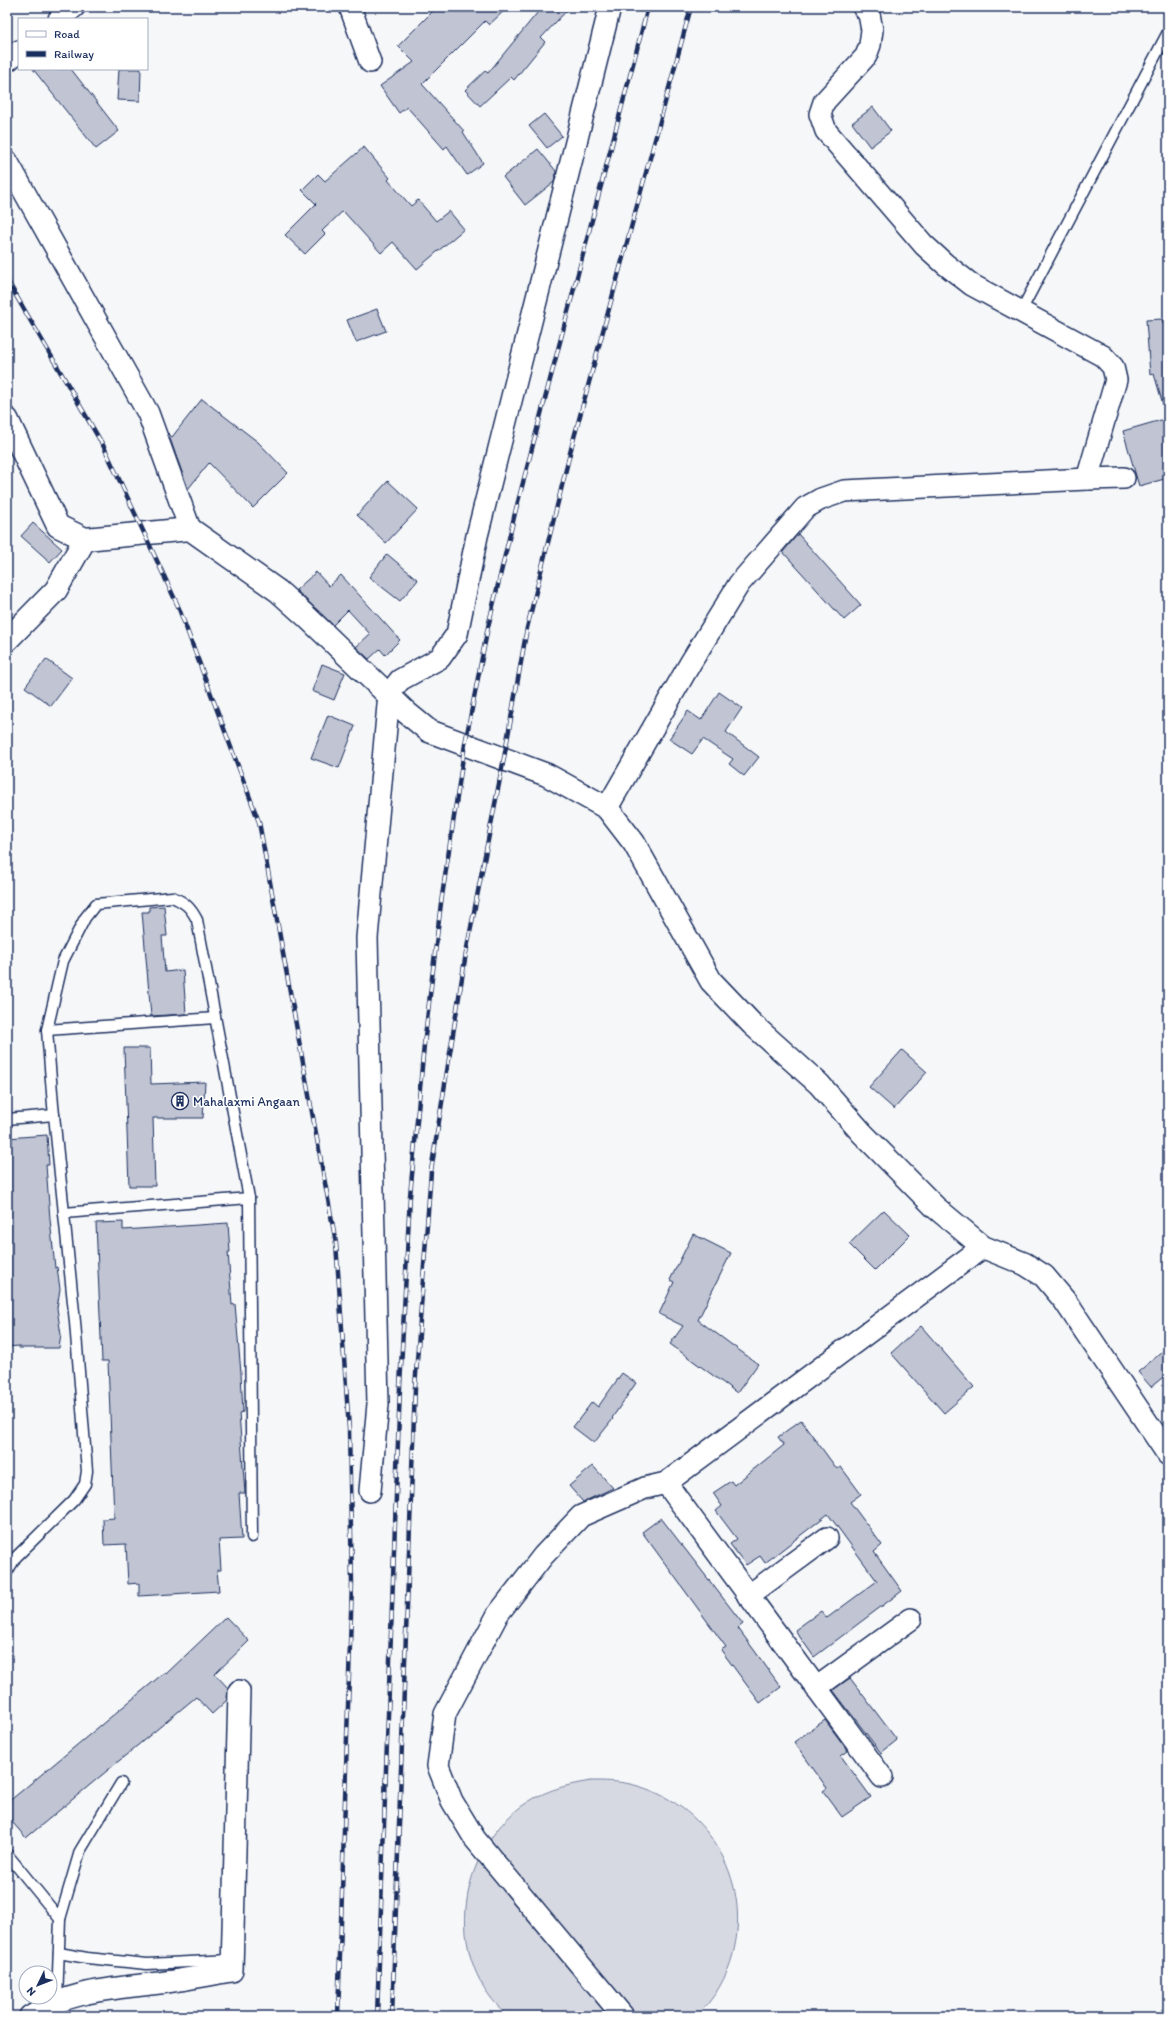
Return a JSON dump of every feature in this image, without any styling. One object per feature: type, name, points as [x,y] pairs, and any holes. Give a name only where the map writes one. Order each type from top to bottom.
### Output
[{"type":"street","points":[[60,18],[74,7]]},
{"type":"street","points":[[350,7],[370,62]]},
{"type":"street","points":[[370,1491],[378,1404],[367,938],[389,694],[400,680],[440,658],[457,634],[477,536],[610,7]]},
{"type":"street","points":[[863,7],[869,14],[872,30],[870,45],[866,56],[824,102],[820,114],[826,132],[924,245],[944,264],[972,285],[1103,356],[1113,367],[1116,380],[1087,479]]},
{"type":"street","points":[[7,61],[18,52]]},
{"type":"street","points":[[7,161],[148,413],[190,529],[278,591],[389,694],[407,713],[429,731],[547,775],[607,808],[634,843],[712,981],[752,1024],[819,1084],[862,1133],[935,1207],[983,1247],[1025,1264],[1044,1276],[1066,1302],[1168,1454]]},
{"type":"street","points":[[7,419],[58,526],[85,540],[190,529]]},
{"type":"street","points":[[607,808],[691,662],[739,584],[805,508],[821,499],[844,491],[1124,478]]},
{"type":"street","points":[[7,640],[56,590],[85,540]]},
{"type":"street","points":[[623,2016],[475,1839],[452,1801],[438,1766],[445,1714],[498,1614],[543,1556],[581,1516],[645,1488],[666,1483],[983,1247]]},
{"type":"street","points":[[666,1483],[882,1777]]},
{"type":"street","points":[[748,1596],[827,1538]]},
{"type":"street","points":[[816,1688],[911,1619]]},
{"type":"street","points":[[58,2000],[79,1994],[185,1980],[232,1970],[239,1691]]},
{"type":"street","points":[[30,2016],[49,2005]]},
{"type":"lane","points":[[1021,311],[1168,32]]},
{"type":"lane","points":[[7,1572],[16,1557],[74,1500],[86,1484],[87,1471],[76,1330],[54,1115],[47,1030],[63,961],[90,910],[96,904],[172,897],[182,901],[191,908],[197,920],[249,1198],[252,1537]]},
{"type":"lane","points":[[47,1030],[216,1018]]},
{"type":"lane","points":[[7,1119],[54,1115]]},
{"type":"lane","points":[[64,1213],[249,1198]]},
{"type":"lane","points":[[58,1976],[60,1919],[80,1851],[122,1783]]},
{"type":"lane","points":[[7,1854],[60,1919]]},
{"type":"lane","points":[[59,1953],[87,1958],[147,1964],[232,1960]]},
{"type":"shaded area","points":[[591,1781],[630,1784],[657,1793],[681,1807],[701,1825],[718,1847],[729,1872],[736,1898],[737,1926],[733,1954],[723,1980],[709,2003],[696,2016],[508,2016],[488,1993],[474,1968],[467,1940],[466,1911],[471,1882],[481,1855],[497,1830],[526,1803],[552,1790]]},
{"type":"building","points":[[437,7],[508,7],[489,25],[485,21],[422,84],[464,131],[463,132],[483,163],[467,175],[447,146],[444,149],[407,107],[399,113],[380,86],[414,62],[398,46]]},
{"type":"building","points":[[542,7],[570,7],[541,38],[545,42],[514,80],[511,77],[480,106],[465,90],[485,71],[488,73]]},
{"type":"building","points":[[34,70],[72,70],[119,131],[96,149]]},
{"type":"building","points":[[119,70],[141,70],[140,101],[117,100]]},
{"type":"building","points":[[873,107],[891,131],[870,147],[852,123]]},
{"type":"building","points":[[544,114],[562,136],[547,148],[529,126]]},
{"type":"building","points":[[364,147],[390,178],[388,180],[411,206],[418,200],[436,221],[449,211],[464,229],[417,269],[393,242],[381,253],[343,211],[322,231],[325,234],[305,254],[285,235],[316,204],[302,190],[318,174],[325,181]]},
{"type":"building","points":[[538,149],[556,171],[554,182],[525,205],[503,177]]},
{"type":"building","points":[[377,309],[386,331],[356,342],[347,320]]},
{"type":"building","points":[[1162,319],[1163,324],[1168,324],[1168,408],[1164,408],[1154,374],[1150,375],[1146,320]]},
{"type":"building","points":[[202,399],[258,442],[288,473],[253,508],[209,463],[188,489],[168,433],[172,437]]},
{"type":"building","points":[[1168,418],[1168,478],[1139,486],[1123,431]]},
{"type":"building","points":[[388,481],[418,509],[386,543],[357,515]]},
{"type":"building","points":[[33,523],[62,549],[50,562],[21,536]]},
{"type":"building","points":[[798,534],[861,605],[844,620],[783,552]]},
{"type":"building","points":[[387,554],[418,580],[400,601],[369,577]]},
{"type":"building","points":[[316,572],[329,586],[341,575],[400,640],[385,655],[380,649],[369,659],[356,647],[370,634],[348,610],[333,625],[296,590]]},
{"type":"building","points":[[46,659],[72,678],[51,706],[25,687]]},
{"type":"building","points":[[322,664],[345,673],[334,700],[312,691]]},
{"type":"building","points":[[719,692],[742,708],[726,732],[759,757],[744,776],[729,764],[733,759],[703,739],[692,754],[669,739],[688,711],[701,720]]},
{"type":"building","points":[[328,715],[355,726],[339,768],[311,758]]},
{"type":"building","points":[[164,906],[167,936],[162,936],[165,972],[183,970],[186,1014],[151,1016],[142,912],[149,912],[149,907]]},
{"type":"building","points":[[124,1048],[150,1048],[151,1084],[205,1082],[203,1118],[153,1118],[155,1186],[129,1186]]},
{"type":"building","points":[[902,1050],[927,1072],[894,1109],[869,1087]]},
{"type":"building","points":[[47,1135],[49,1165],[46,1165],[50,1219],[55,1268],[57,1267],[60,1289],[57,1308],[61,1335],[59,1348],[19,1348],[19,1346],[7,1347],[7,1138]]},
{"type":"building","points":[[884,1210],[910,1235],[875,1270],[849,1244]]},
{"type":"building","points":[[123,1222],[123,1230],[228,1223],[230,1252],[228,1252],[232,1305],[235,1304],[241,1373],[243,1412],[239,1413],[245,1493],[239,1493],[242,1539],[219,1540],[221,1570],[217,1570],[219,1591],[139,1596],[139,1583],[128,1584],[126,1544],[104,1545],[103,1519],[114,1518],[108,1361],[102,1361],[96,1223]]},
{"type":"building","points":[[693,1234],[731,1253],[698,1320],[758,1364],[737,1393],[670,1344],[683,1326],[659,1314],[674,1282],[670,1280]]},
{"type":"building","points":[[921,1326],[974,1387],[944,1413],[891,1353]]},
{"type":"building","points":[[1168,1347],[1168,1373],[1151,1387],[1138,1372]]},
{"type":"building","points":[[622,1373],[636,1383],[612,1418],[613,1419],[594,1443],[573,1427],[592,1402],[598,1407]]},
{"type":"building","points":[[801,1420],[837,1469],[841,1467],[861,1494],[850,1502],[882,1545],[874,1552],[902,1591],[814,1657],[795,1630],[821,1611],[827,1618],[877,1581],[828,1514],[765,1563],[760,1556],[746,1565],[730,1544],[737,1539],[716,1511],[722,1506],[713,1493],[731,1481],[734,1485],[784,1445],[778,1437]]},
{"type":"building","points":[[593,1466],[613,1488],[583,1502],[569,1486]]},
{"type":"building","points":[[661,1518],[743,1624],[738,1628],[781,1687],[760,1703],[721,1650],[726,1647],[642,1532]]},
{"type":"building","points":[[226,1617],[249,1641],[215,1674],[228,1688],[227,1700],[212,1714],[196,1697],[26,1838],[7,1816],[7,1803],[165,1672],[166,1674]]},
{"type":"building","points":[[850,1678],[897,1740],[881,1753],[833,1690]]},
{"type":"building","points":[[825,1720],[848,1751],[841,1756],[871,1797],[842,1817],[823,1791],[827,1788],[794,1742]]},
{"type":"railway","points":[[377,2016],[400,1387],[410,1196],[424,1045],[441,903],[465,744],[488,627],[515,513],[648,7]]},
{"type":"railway","points":[[392,2016],[415,1388],[431,1171],[466,953],[504,758],[527,628],[572,445],[691,7]]},
{"type":"railway","points":[[7,280],[104,447],[178,606],[259,822],[336,1243],[349,1429],[352,1583],[338,2016]]},
{"type":"place","name":"Mahalaxmi Angaan","points":[[180,1101]]}]
